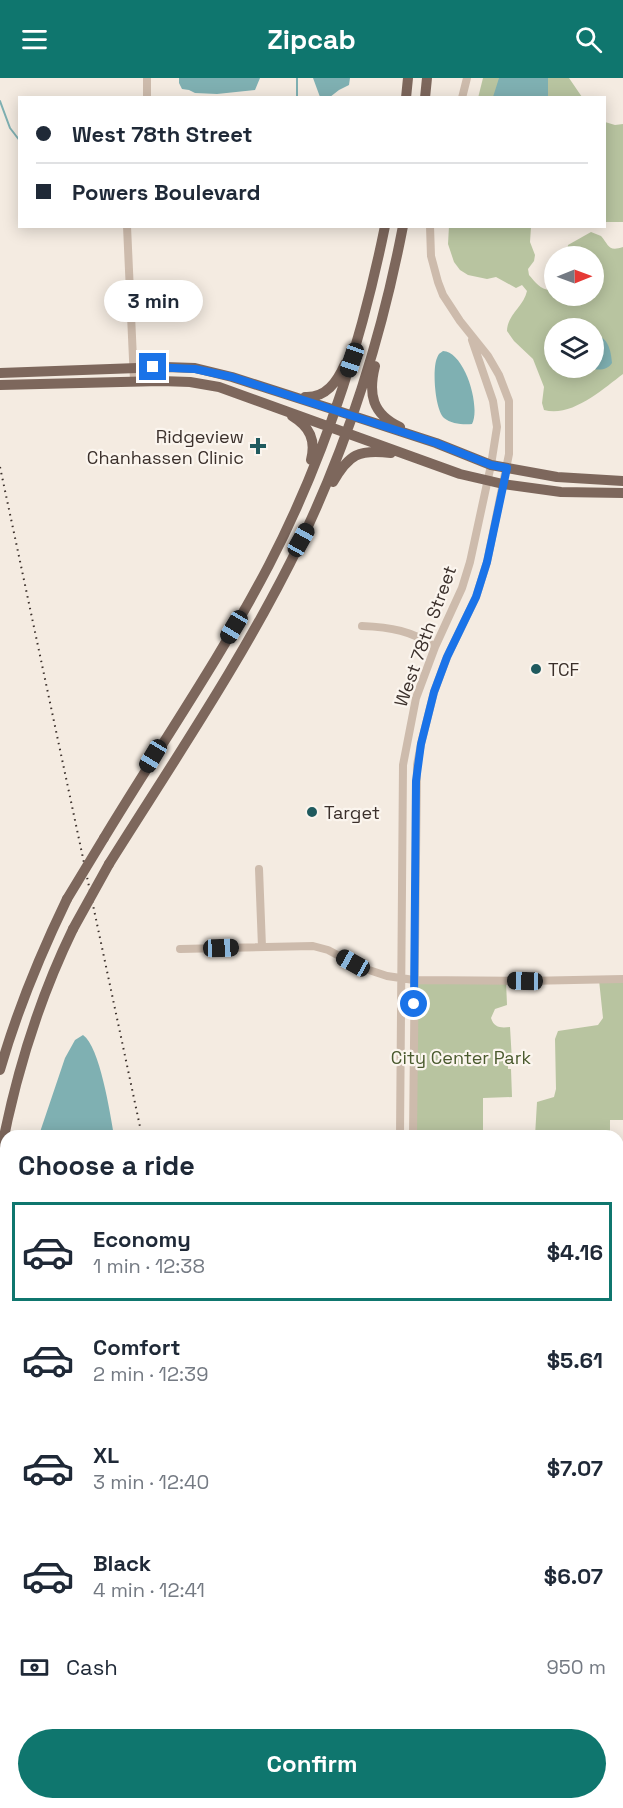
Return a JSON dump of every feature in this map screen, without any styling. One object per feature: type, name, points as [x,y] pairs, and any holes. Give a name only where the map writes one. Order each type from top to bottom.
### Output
[{"type":"main road","points":[[406,96],[408,78]]},
{"type":"main road","points":[[425,96],[427,78]]},
{"type":"main road","points":[[0,1070],[21,1004],[67,899],[244,611],[285,533],[314,467],[352,360],[385,228]]},
{"type":"main road","points":[[403,228],[392,296],[372,375],[372,396],[378,410],[395,425],[491,465],[566,478],[623,481]]},
{"type":"main road","points":[[301,540],[334,466],[352,416],[381,323],[398,255]]},
{"type":"main road","points":[[288,395],[317,396],[325,392],[338,379],[352,346],[374,275]]},
{"type":"main road","points":[[0,372],[165,367],[195,369],[232,377],[436,443]]},
{"type":"main road","points":[[0,385],[134,381],[190,382],[219,387],[460,474],[503,484],[561,492],[623,493]]},
{"type":"main road","points":[[268,403],[299,420],[313,439],[309,465],[285,533]]},
{"type":"main road","points":[[5,1130],[13,1090],[33,1024],[73,929],[109,864],[270,601],[339,472],[350,458],[360,454],[377,452],[414,458]]},
{"type":"street","points":[[147,78],[147,96]]},
{"type":"street","points":[[462,96],[467,78]]},
{"type":"street","points":[[127,228],[134,381]]},
{"type":"street","name":"West 78th Street","points":[[413,1130],[416,781],[421,744],[434,692],[447,657],[476,597],[487,562],[510,454],[509,401],[499,375],[488,356],[450,308],[438,282],[431,256],[430,228]]},
{"type":"street","name":"West 78th Street","points":[[400,1130],[403,765],[416,698],[435,647],[462,588],[470,562],[497,427],[494,401],[470,334]]},
{"type":"street","points":[[362,626],[393,628],[409,632],[435,647]]},
{"type":"street","points":[[259,869],[262,947]]},
{"type":"street","points":[[180,949],[308,946],[322,948],[360,967],[387,976],[414,980],[623,979]]},
{"type":"green space","points":[[483,78],[569,78],[581,96],[478,96]]},
{"type":"green space","points":[[606,122],[623,124],[623,222],[606,222]]},
{"type":"green space","points":[[449,228],[531,228],[530,242],[535,255],[528,269],[529,275],[544,288],[544,306],[604,306],[604,246],[568,245],[591,232],[601,236],[614,249],[623,247],[623,374],[576,406],[565,410],[544,410],[542,403],[544,387],[533,359],[507,331],[510,320],[527,291],[522,285],[516,288],[496,277],[487,279],[468,275],[454,262],[448,244]]},
{"type":"green space","name":"City Center Park","points":[[623,979],[623,1120],[610,1120],[610,1130],[535,1130],[537,1102],[554,1097],[556,1089],[555,1039],[558,1031],[598,1025],[603,1018],[599,980]]},
{"type":"green space","name":"City Center Park","points":[[414,980],[506,981],[507,1005],[495,1009],[491,1018],[498,1027],[510,1027],[512,1061],[508,1064],[508,1069],[511,1069],[512,1097],[483,1098],[483,1130],[413,1130]]},
{"type":"water","points":[[179,78],[260,78],[255,90],[217,94],[195,93],[182,89]]},
{"type":"water","points":[[313,78],[350,78],[349,85],[331,96],[320,96]]},
{"type":"water","points":[[499,78],[548,78],[548,96],[493,96]]},
{"type":"water","points":[[604,339],[610,349],[612,363],[605,368]]},
{"type":"water","points":[[443,351],[458,360],[469,382],[474,406],[472,424],[450,422],[444,418],[438,407],[435,363]]},
{"type":"water","points":[[83,1035],[94,1053],[107,1097],[113,1130],[41,1130],[65,1058],[75,1040]]},
{"type":"waterway","points":[[297,78],[297,96]]},
{"type":"waterway","points":[[0,101],[10,128],[18,138]]},
{"type":"railway","points":[[0,467],[141,1130]]},
{"type":"place","name":"Ridgeview Chanhassen Clinic","points":[[258,446]]},
{"type":"place","name":"TCF","points":[[536,669]]},
{"type":"place","name":"Target","points":[[312,812]]},
{"type":"route","points":[[153,367],[195,369],[232,377],[436,443],[491,465],[507,468],[487,562],[476,597],[447,657],[434,692],[417,765],[414,1004]]}]
